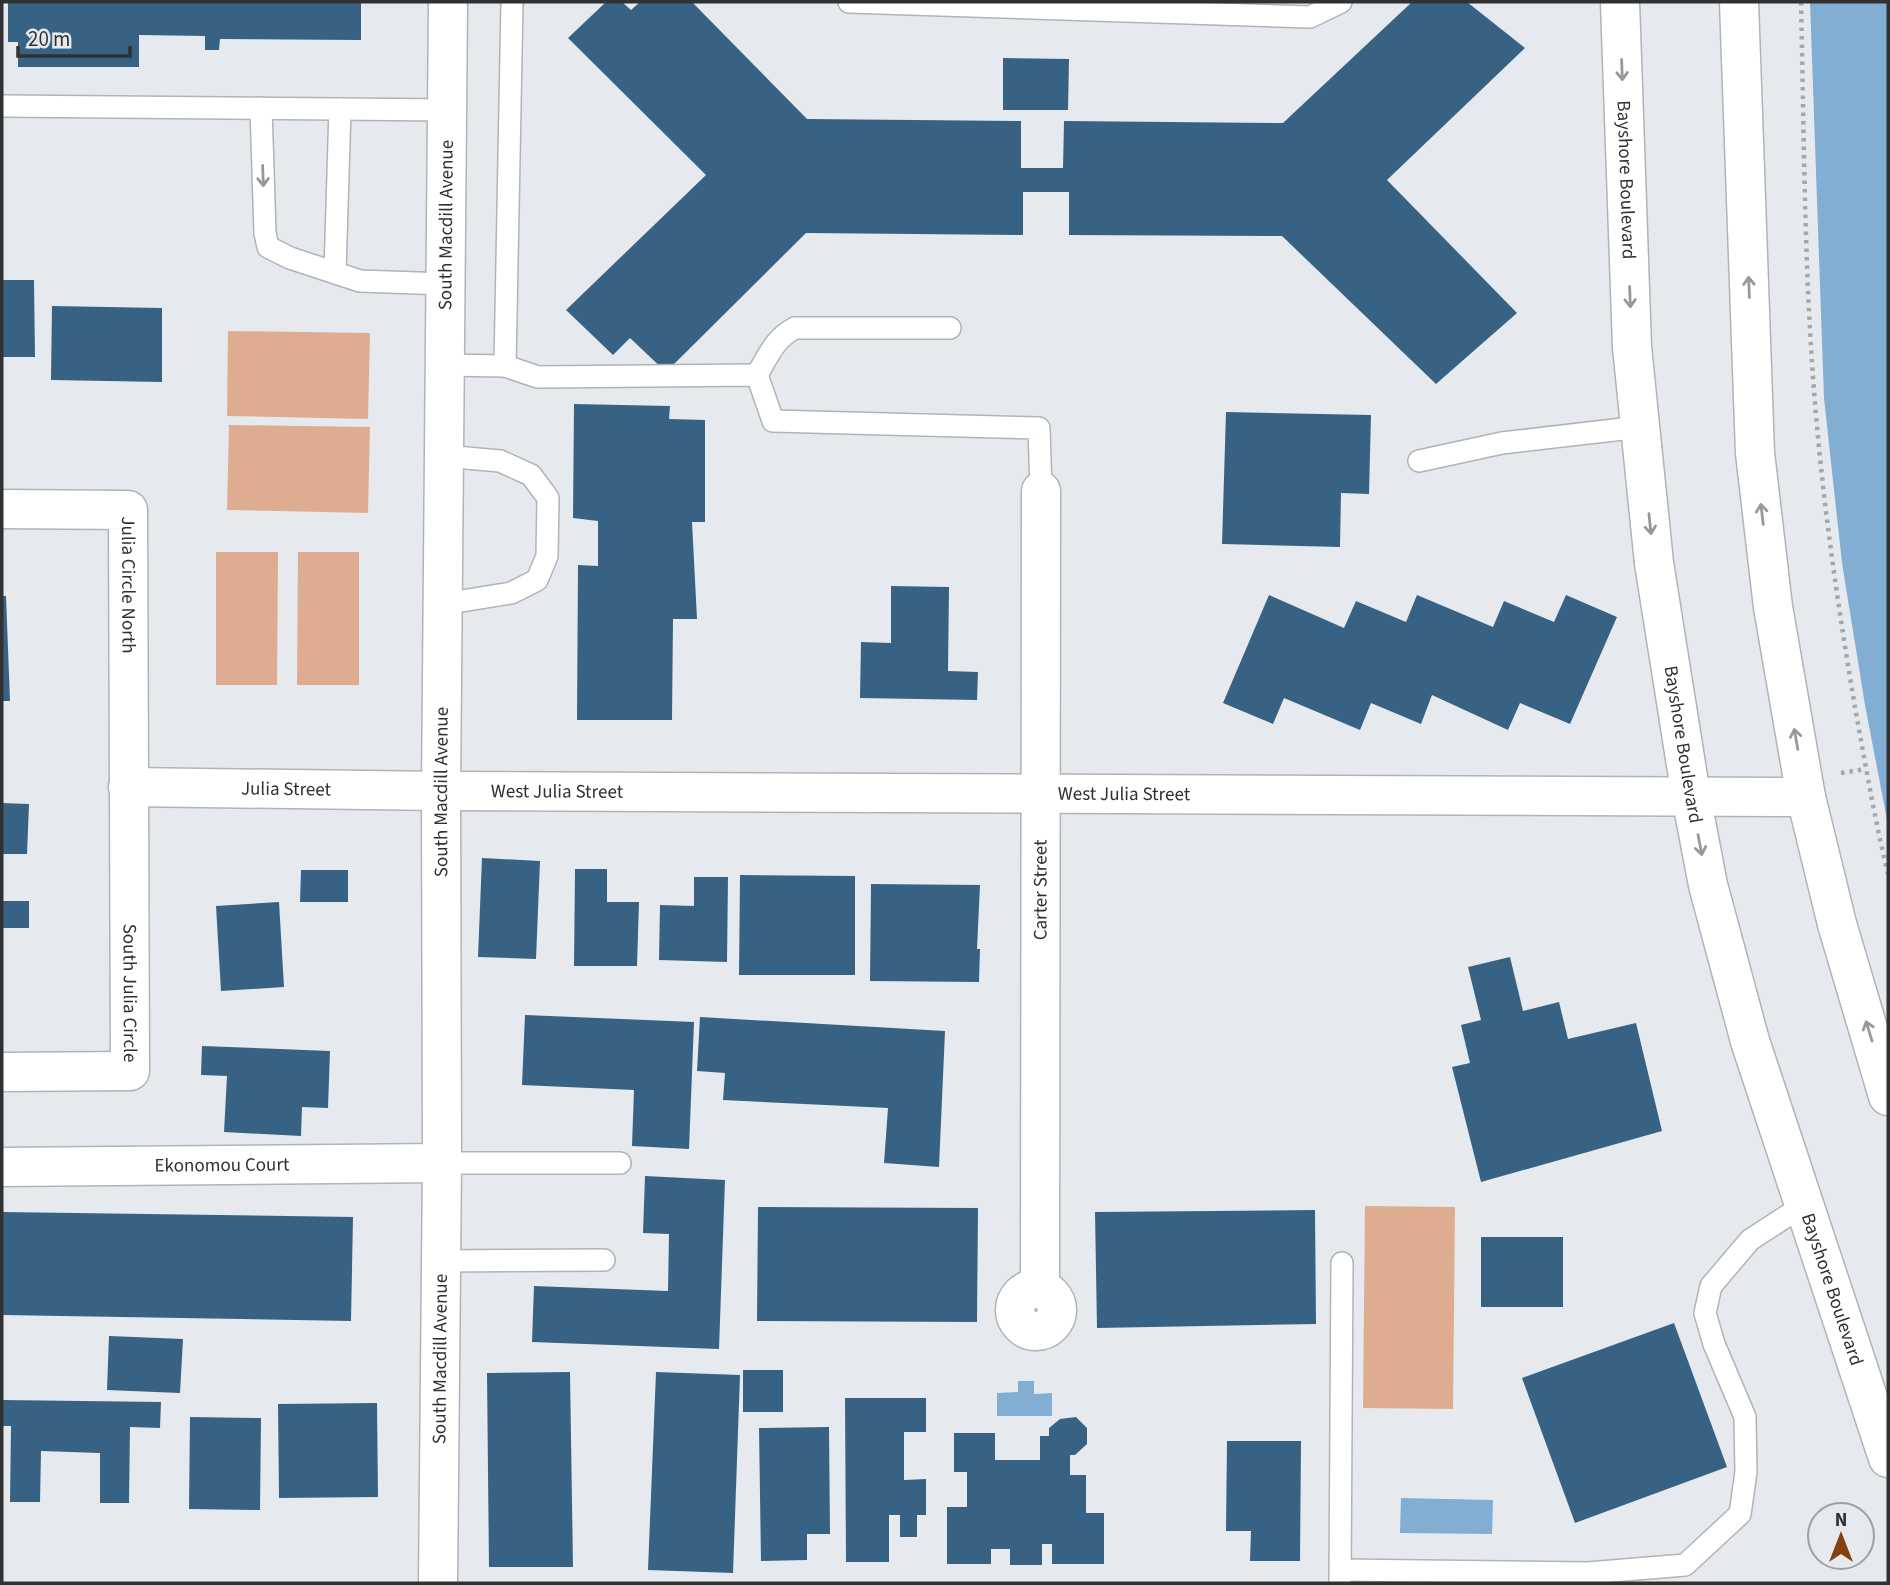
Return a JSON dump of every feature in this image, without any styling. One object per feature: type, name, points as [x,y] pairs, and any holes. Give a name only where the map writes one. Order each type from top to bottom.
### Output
[{"type":"street","name":"South Macdill Avenue","points":[[438,1583],[448,2]]},
{"type":"street","name":"Bayshore Boulevard","points":[[1620,2],[1632,347],[1654,563],[1691,796],[1708,885],[1750,1041],[1888,1458]]},
{"type":"street","points":[[1740,2],[1755,453],[1773,607],[1806,797],[1837,925],[1888,1096]]},
{"type":"street","name":"Carter Street","points":[[1040,1289],[1041,491]]},
{"type":"street","name":"Julia Circle North","points":[[2,509],[128,510],[128,787]]},
{"type":"street","name":"Julia Street","points":[[128,787],[441,791]]},
{"type":"street","name":"South Julia Circle","points":[[2,1072],[130,1071],[128,787]]},
{"type":"street","name":"West Julia Street","points":[[441,791],[1806,797]]},
{"type":"street","name":"Ekonomou Court","points":[[2,1167],[442,1163]]},
{"type":"lane","points":[[505,366],[512,2]]},
{"type":"lane","points":[[849,2],[1310,17],[1341,2]]},
{"type":"lane","points":[[2,106],[447,110]]},
{"type":"lane","points":[[261,108],[265,233],[268,247],[290,258],[360,281],[446,284]]},
{"type":"lane","points":[[335,272],[340,109]]},
{"type":"lane","points":[[950,328],[795,328],[783,334],[757,375],[773,421],[1039,428],[1041,491]]},
{"type":"lane","points":[[445,365],[505,366],[538,377],[757,375]]},
{"type":"lane","points":[[1419,461],[1502,443],[1640,427]]},
{"type":"lane","points":[[443,604],[511,593],[537,580],[547,556],[548,533],[548,498],[531,475],[500,461],[444,456]]},
{"type":"lane","points":[[442,1163],[620,1163]]},
{"type":"lane","points":[[1342,1262],[1340,1576],[1588,1573],[1685,1565],[1740,1514],[1746,1472],[1745,1417],[1714,1344],[1705,1313],[1711,1286],[1750,1240],[1804,1205]]},
{"type":"lane","points":[[441,1261],[604,1260]]},
{"type":"path","points":[[1801,2],[1808,260],[1818,440],[1833,570],[1866,769],[1888,874]]},
{"type":"path","points":[[1837,774],[1866,769]]},
{"type":"shaded area","points":[[228,331],[370,333],[368,419],[227,416]]},
{"type":"shaded area","points":[[229,425],[370,427],[368,513],[227,510]]},
{"type":"shaded area","points":[[216,552],[278,552],[277,685],[216,685]]},
{"type":"shaded area","points":[[298,552],[359,552],[359,685],[297,685]]},
{"type":"shaded area","points":[[1365,1206],[1455,1207],[1453,1409],[1363,1408]]},
{"type":"water","points":[[1810,2],[1888,2],[1888,825],[1842,563],[1824,398]]},
{"type":"water","points":[[1018,1381],[1034,1381],[1034,1394],[1052,1393],[1052,1416],[997,1416],[997,1393],[1018,1392]]},
{"type":"water","points":[[1401,1498],[1493,1500],[1492,1534],[1400,1533]]},
{"type":"building","points":[[8,2],[361,2],[361,40],[220,39],[219,50],[205,50],[205,36],[139,35],[139,67],[18,67],[18,42],[8,42]]},
{"type":"building","points":[[606,2],[622,2],[631,10],[640,2],[692,2],[807,119],[1021,121],[1021,168],[1063,168],[1064,121],[1283,123],[1412,2],[1467,2],[1525,48],[1387,180],[1517,313],[1436,384],[1282,236],[1069,235],[1069,192],[1023,192],[1023,235],[806,233],[666,372],[630,338],[613,355],[566,310],[706,175],[568,38]]},
{"type":"building","points":[[1003,58],[1069,59],[1068,110],[1003,110]]},
{"type":"building","points":[[2,280],[34,280],[35,357],[2,357]]},
{"type":"building","points":[[52,306],[162,308],[162,382],[51,380]]},
{"type":"building","points":[[574,404],[670,406],[669,419],[705,420],[705,522],[692,522],[697,619],[673,619],[672,720],[577,720],[578,565],[598,566],[598,521],[573,518]]},
{"type":"building","points":[[1226,412],[1371,415],[1369,494],[1341,493],[1340,547],[1222,544]]},
{"type":"building","points":[[891,586],[949,587],[948,671],[978,672],[977,700],[860,698],[861,642],[891,643]]},
{"type":"building","points":[[1269,595],[1344,628],[1356,601],[1406,622],[1417,595],[1493,627],[1504,601],[1554,622],[1566,595],[1617,617],[1570,724],[1520,703],[1508,730],[1432,695],[1421,724],[1371,703],[1360,730],[1284,698],[1273,724],[1223,703]]},
{"type":"building","points":[[2,596],[6,596],[10,701],[2,701]]},
{"type":"building","points":[[2,803],[29,804],[27,854],[2,854]]},
{"type":"building","points":[[482,858],[540,861],[536,959],[478,957]]},
{"type":"building","points":[[575,869],[607,869],[607,902],[639,902],[637,966],[574,966]]},
{"type":"building","points":[[301,870],[348,870],[348,902],[300,902]]},
{"type":"building","points":[[740,875],[855,876],[855,975],[739,975]]},
{"type":"building","points":[[694,877],[728,877],[727,962],[659,960],[660,905],[694,906]]},
{"type":"building","points":[[871,884],[980,885],[977,949],[980,949],[979,982],[870,981]]},
{"type":"building","points":[[2,901],[29,901],[29,928],[2,928]]},
{"type":"building","points":[[279,902],[284,987],[221,991],[216,906]]},
{"type":"building","points":[[1510,957],[1523,1011],[1559,1002],[1568,1039],[1636,1023],[1662,1131],[1481,1182],[1452,1067],[1470,1063],[1461,1025],[1481,1020],[1468,967]]},
{"type":"building","points":[[525,1015],[694,1022],[689,1149],[632,1146],[634,1090],[522,1085]]},
{"type":"building","points":[[700,1017],[945,1031],[939,1167],[884,1163],[888,1108],[723,1100],[725,1073],[697,1071]]},
{"type":"building","points":[[202,1046],[330,1051],[328,1108],[302,1107],[301,1136],[224,1132],[227,1076],[201,1075]]},
{"type":"building","points":[[645,1176],[725,1180],[719,1349],[532,1342],[534,1286],[668,1291],[669,1234],[643,1233]]},
{"type":"building","points":[[758,1207],[978,1208],[977,1322],[757,1321]]},
{"type":"building","points":[[1315,1210],[1316,1324],[1097,1328],[1095,1212]]},
{"type":"building","points":[[2,1212],[353,1217],[351,1321],[2,1315]]},
{"type":"building","points":[[1481,1237],[1563,1237],[1563,1307],[1481,1307]]},
{"type":"building","points":[[1674,1323],[1727,1467],[1575,1523],[1522,1378]]},
{"type":"building","points":[[109,1336],[183,1339],[180,1393],[107,1390]]},
{"type":"building","points":[[743,1370],[783,1370],[783,1412],[743,1412]]},
{"type":"building","points":[[570,1372],[573,1567],[489,1567],[487,1373]]},
{"type":"building","points":[[656,1372],[740,1375],[733,1573],[648,1570]]},
{"type":"building","points":[[845,1398],[926,1398],[926,1432],[904,1432],[904,1480],[926,1479],[926,1515],[917,1515],[917,1537],[900,1537],[900,1515],[889,1515],[889,1562],[846,1562]]},
{"type":"building","points":[[2,1400],[161,1402],[160,1428],[130,1427],[129,1503],[100,1503],[100,1453],[41,1451],[40,1502],[10,1502],[11,1426],[2,1426]]},
{"type":"building","points":[[377,1403],[378,1497],[279,1498],[278,1404]]},
{"type":"building","points":[[190,1417],[261,1418],[260,1510],[189,1509]]},
{"type":"building","points":[[1076,1417],[1087,1428],[1087,1444],[1075,1455],[1070,1455],[1070,1475],[1086,1475],[1086,1513],[1104,1513],[1104,1564],[1052,1564],[1052,1544],[1042,1544],[1042,1565],[1010,1565],[1010,1549],[991,1549],[991,1564],[947,1564],[947,1507],[967,1507],[967,1472],[954,1472],[954,1433],[995,1433],[995,1460],[1040,1460],[1040,1436],[1049,1436],[1049,1428],[1060,1419]]},
{"type":"building","points":[[829,1427],[830,1534],[807,1534],[807,1560],[761,1561],[759,1428]]},
{"type":"building","points":[[1227,1441],[1301,1441],[1300,1561],[1250,1561],[1251,1531],[1226,1531]]}]
